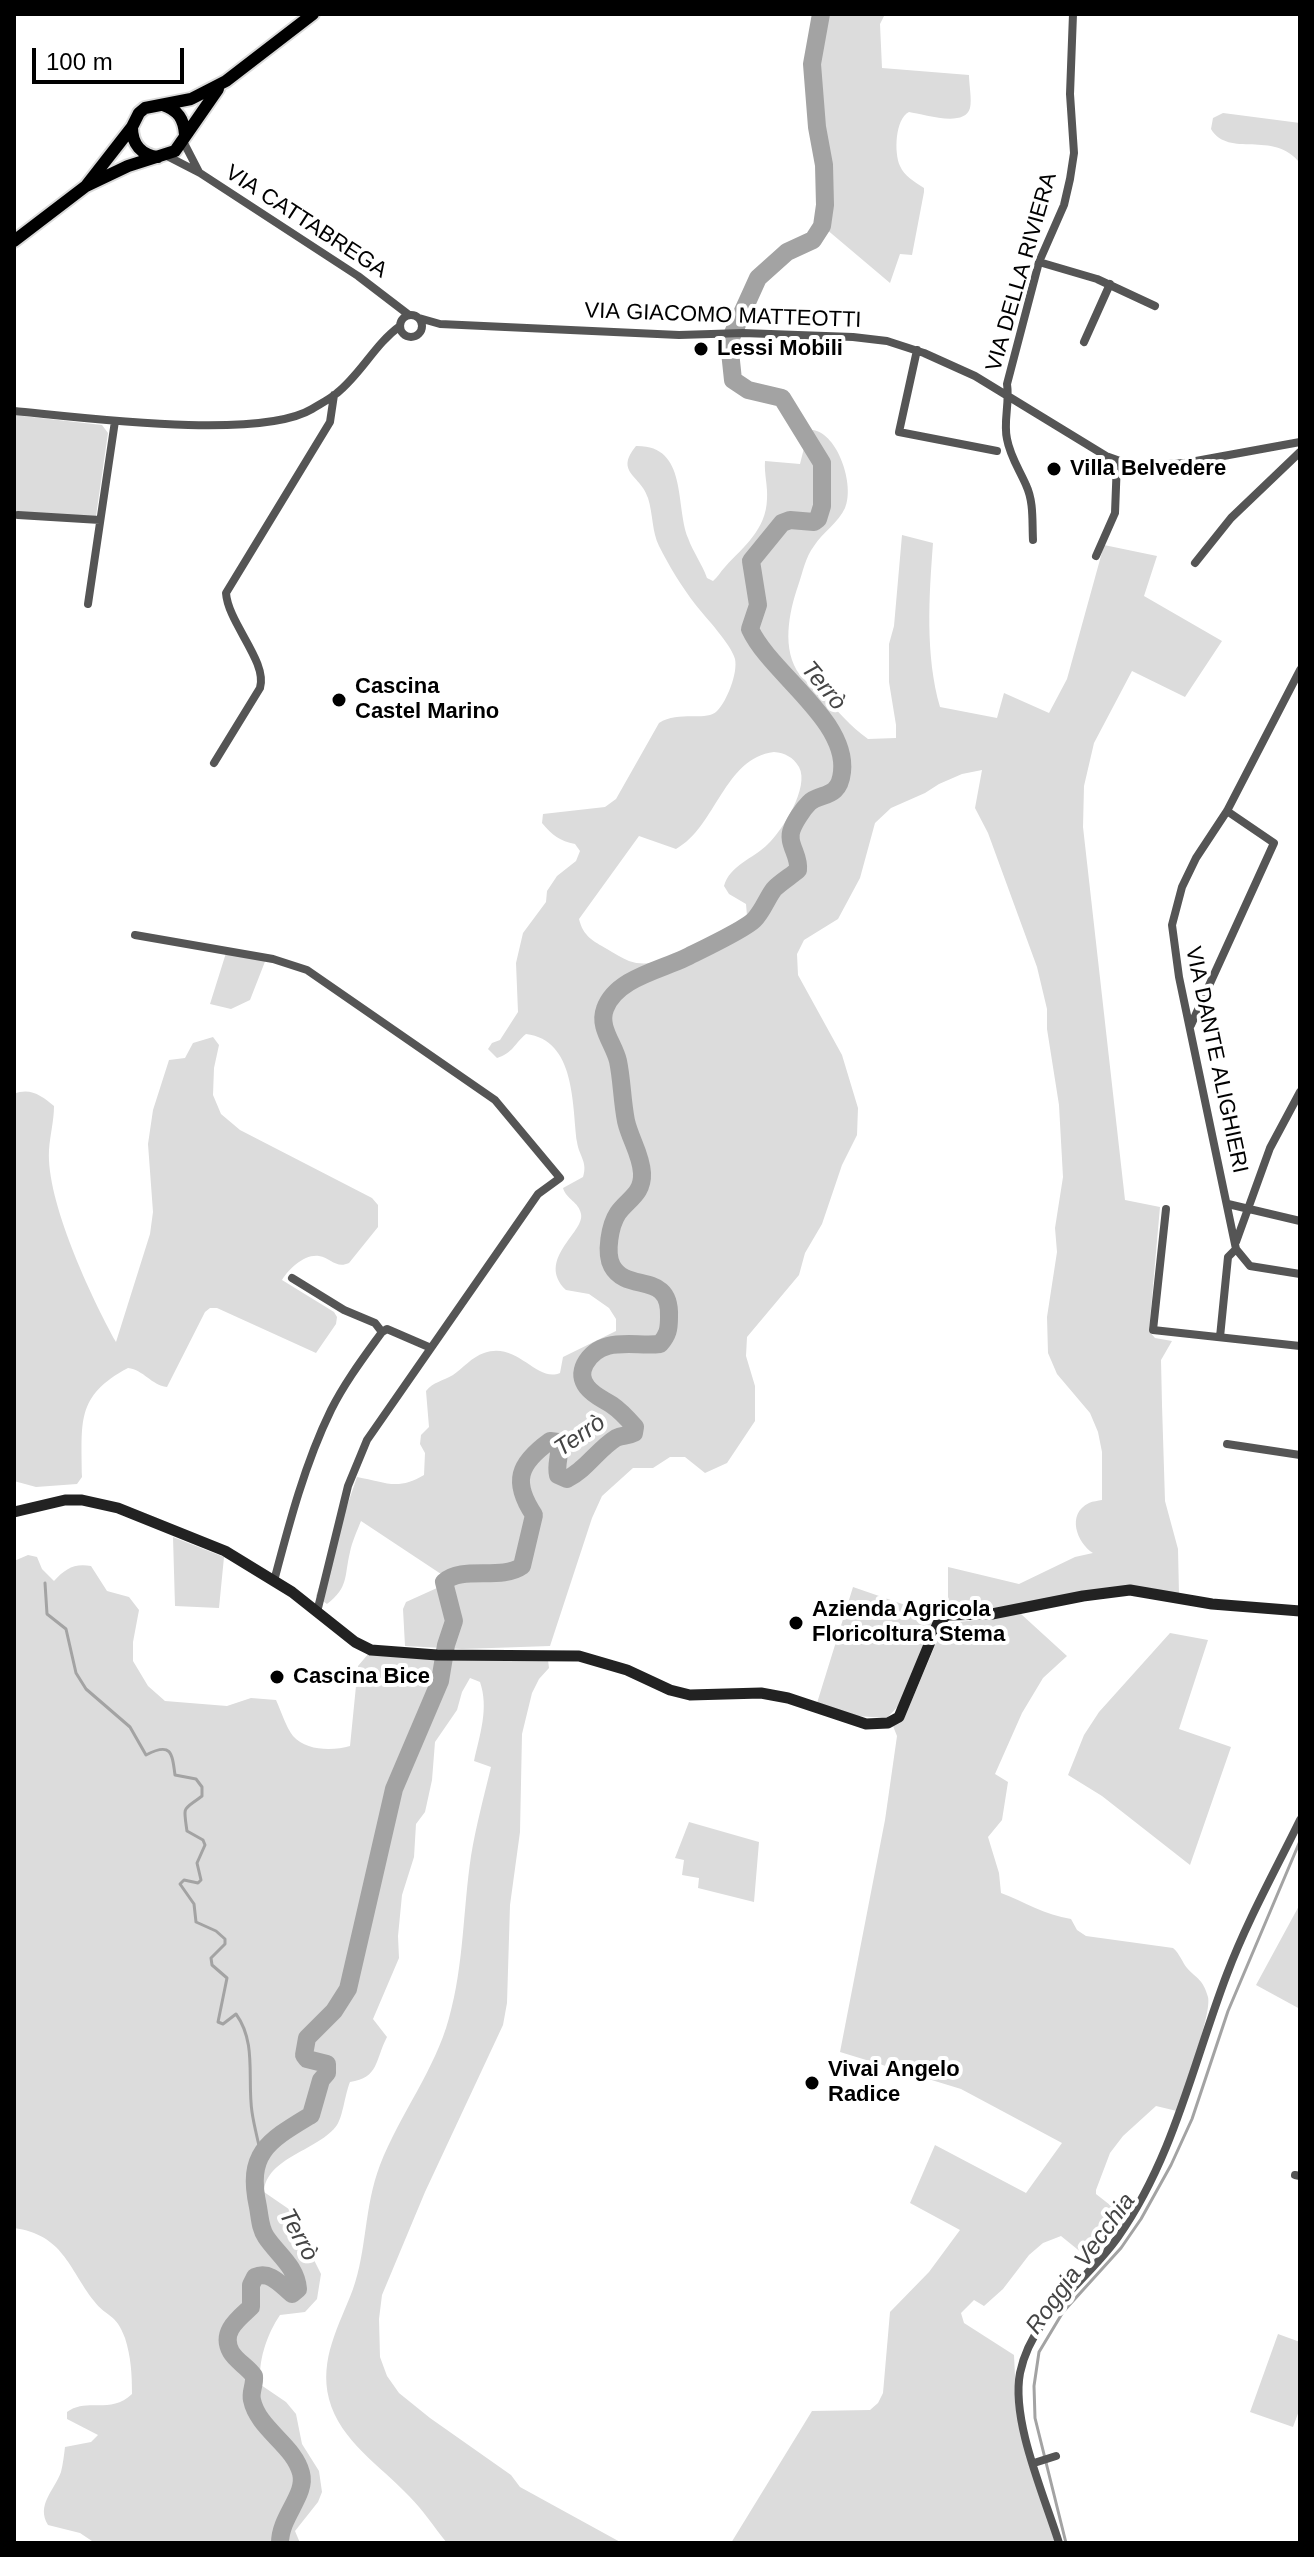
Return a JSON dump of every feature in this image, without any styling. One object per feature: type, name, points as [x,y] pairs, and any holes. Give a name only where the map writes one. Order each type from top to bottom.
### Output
[{"type":"main road","points":[[86,186],[145,108],[191,99],[226,81],[313,14]]},
{"type":"main road","points":[[14,241],[86,186],[119,169],[175,151],[209,100],[226,81]]},
{"type":"main road","points":[[161,104],[180,115],[184,138]]},
{"type":"main road","points":[[132,127],[138,148],[144,153],[163,156]]},
{"type":"street","name":"VIA DELLA RIVIERA","points":[[1033,540],[1032,505],[1006,434],[1010,396],[1008,381],[1039,262],[1064,205],[1070,179],[1074,153],[1070,94],[1073,14]]},
{"type":"street","name":"VIA CATTABREGA","points":[[184,138],[200,173]]},
{"type":"street","name":"VIA CATTABREGA","points":[[163,156],[200,173],[358,276],[409,315]]},
{"type":"street","points":[[1039,262],[1110,284],[1155,306]]},
{"type":"street","points":[[1084,342],[1110,284]]},
{"type":"street","name":"VIA CATTABREGA","points":[[391,301],[400,324]]},
{"type":"street","points":[[14,411],[115,421],[183,424],[257,422],[307,412],[334,395],[409,315],[419,318],[421,331],[416,336],[405,335],[382,344]]},
{"type":"street","name":"VIA GIACOMO MATTEOTTI","points":[[419,318],[440,324],[679,335],[743,333],[860,337],[892,342],[963,370],[1117,461],[1138,466],[1168,465],[1300,442]]},
{"type":"street","points":[[400,324],[405,335]]},
{"type":"street","name":"VIA GIACOMO MATTEOTTI","points":[[421,331],[440,324]]},
{"type":"street","points":[[917,350],[899,432],[997,451]]},
{"type":"street","points":[[214,763],[260,688],[262,676],[230,615],[226,593],[330,422],[334,395]]},
{"type":"street","points":[[88,604],[115,421]]},
{"type":"street","points":[[1195,563],[1231,518],[1300,452]]},
{"type":"street","points":[[1096,556],[1115,513],[1117,461]]},
{"type":"street","points":[[18,515],[100,520]]},
{"type":"street","name":"VIA DANTE ALIGHIERI","points":[[1236,1247],[1173,942],[1174,910],[1196,858],[1227,811],[1300,670]]},
{"type":"street","points":[[1190,1026],[1274,843],[1227,811]]},
{"type":"street","points":[[135,935],[273,959],[307,970],[495,1100],[560,1178],[538,1194],[367,1440],[348,1486],[317,1612]]},
{"type":"street","points":[[1220,1337],[1228,1257],[1236,1247],[1270,1148],[1300,1092]]},
{"type":"street","points":[[1228,1204],[1300,1221]]},
{"type":"street","points":[[1166,1209],[1153,1330],[1300,1346]]},
{"type":"street","points":[[1236,1247],[1250,1266],[1300,1274]]},
{"type":"street","points":[[292,1278],[344,1310],[375,1323],[382,1332]]},
{"type":"street","points":[[274,1581],[311,1460],[349,1378],[382,1332],[391,1329],[431,1348]]},
{"type":"street","points":[[1227,1444],[1300,1455]]},
{"type":"street","points":[[14,1512],[65,1500],[82,1500],[118,1508],[225,1551],[274,1581],[355,1642],[371,1650],[437,1655],[579,1656],[627,1670],[670,1690],[690,1695],[761,1693],[788,1698],[866,1724],[888,1723],[899,1717],[938,1623],[947,1615],[992,1614],[1130,1590],[1212,1604],[1300,1611]]},
{"type":"street","points":[[1059,2543],[1020,2417],[1020,2373],[1026,2351],[1050,2313],[1095,2267],[1118,2238],[1153,2179],[1172,2137],[1228,1970],[1300,1820]]},
{"type":"street","points":[[1034,2463],[1056,2456]]},
{"type":"shaded area","points":[[818,14],[885,14],[880,24],[882,68],[969,75],[971,104],[967,114],[952,119],[909,112],[901,122],[897,137],[898,160],[904,173],[924,188],[924,192],[912,255],[900,254],[890,283],[819,223],[821,203],[808,99]]},
{"type":"shaded area","points":[[1223,113],[1300,123],[1300,163],[1277,148],[1219,138],[1211,129],[1213,118]]},
{"type":"shaded area","points":[[14,415],[102,425],[108,433],[95,523],[14,517]]},
{"type":"shaded area","points":[[813,430],[822,434],[837,450],[846,474],[848,498],[842,513],[817,541],[806,560],[790,619],[790,654],[800,675],[868,739],[896,738],[889,682],[889,644],[894,626],[902,535],[933,543],[930,646],[940,707],[997,718],[1004,693],[1049,713],[1067,679],[1104,545],[1157,556],[1144,596],[1222,641],[1185,697],[1132,671],[1094,743],[1084,786],[1083,827],[1125,1200],[1160,1207],[1149,1331],[1155,1338],[1172,1341],[1161,1360],[1162,1405],[1165,1501],[1178,1549],[1179,1594],[1150,1588],[948,1612],[948,1567],[1019,1584],[1075,1557],[1093,1553],[1082,1543],[1076,1521],[1082,1508],[1102,1500],[1102,1452],[1098,1432],[1090,1413],[1057,1374],[1048,1353],[1047,1317],[1057,1252],[1055,1228],[1063,1177],[1059,1105],[1047,1029],[1047,1009],[1037,967],[988,833],[975,808],[982,770],[939,784],[891,808],[875,823],[860,878],[838,919],[804,940],[797,954],[798,975],[842,1055],[858,1108],[857,1135],[842,1165],[822,1224],[805,1253],[799,1275],[747,1337],[746,1356],[755,1386],[755,1421],[727,1463],[705,1473],[685,1457],[670,1457],[653,1468],[633,1468],[602,1496],[550,1646],[462,1649],[405,1646],[403,1609],[406,1602],[437,1588],[441,1574],[361,1521],[339,1592],[327,1604],[316,1596],[357,1477],[399,1484],[424,1475],[425,1453],[420,1444],[421,1435],[429,1427],[426,1391],[480,1355],[507,1352],[551,1375],[560,1373],[563,1357],[616,1331],[616,1319],[609,1308],[589,1294],[566,1290],[558,1279],[558,1258],[576,1229],[581,1214],[563,1188],[583,1177],[584,1167],[577,1142],[572,1093],[563,1061],[554,1048],[542,1039],[526,1034],[510,1051],[497,1058],[488,1049],[500,1040],[518,1012],[516,963],[523,933],[546,902],[547,891],[557,876],[576,861],[580,851],[575,844],[549,831],[542,823],[543,814],[605,807],[616,799],[659,723],[675,717],[712,714],[724,701],[733,679],[733,653],[685,591],[659,546],[645,490],[628,468],[630,455],[636,446],[653,448],[664,455],[672,466],[688,538],[707,578],[713,581],[753,537],[763,520],[767,499],[765,461],[800,464],[808,432]],"holes":[[[774,752],[788,756],[797,764],[801,786],[793,808],[780,829],[768,844],[731,873],[724,886],[729,894],[746,904],[747,916],[690,950],[658,962],[629,961],[589,937],[579,919],[639,836],[676,849],[690,839],[743,767],[757,757]]]},
{"type":"shaded area","points":[[226,953],[266,959],[250,1000],[231,1009],[210,1004]]},
{"type":"shaded area","points":[[213,1037],[219,1045],[213,1095],[221,1114],[240,1130],[372,1198],[378,1205],[378,1227],[349,1263],[337,1264],[319,1256],[308,1257],[293,1267],[282,1280],[334,1312],[336,1324],[316,1353],[217,1308],[210,1308],[205,1312],[167,1387],[128,1368],[98,1389],[85,1413],[82,1477],[77,1484],[36,1487],[14,1481],[14,1094],[31,1092],[54,1106],[49,1150],[55,1195],[83,1275],[116,1342],[150,1234],[153,1212],[148,1144],[153,1110],[169,1060],[185,1058],[193,1043]]},
{"type":"shaded area","points":[[173,1537],[224,1557],[219,1608],[175,1606]]},
{"type":"shaded area","points":[[28,1555],[37,1557],[42,1569],[54,1581],[70,1568],[91,1566],[107,1591],[129,1597],[139,1610],[133,1661],[148,1686],[165,1701],[227,1706],[251,1698],[276,1700],[293,1736],[312,1747],[336,1749],[350,1746],[358,1666],[369,1653],[548,1660],[549,1668],[532,1693],[522,1734],[520,1832],[510,1905],[507,2003],[503,2025],[425,2192],[382,2295],[380,2357],[387,2376],[399,2393],[430,2418],[511,2475],[520,2487],[622,2543],[447,2543],[414,2501],[342,2428],[329,2399],[329,2356],[358,2274],[375,2181],[388,2146],[435,2056],[454,1998],[471,1856],[491,1767],[474,1761],[484,1702],[480,1682],[470,1678],[457,1710],[435,1742],[432,1780],[425,1812],[416,1824],[414,1857],[402,1895],[399,1958],[373,2019],[387,2037],[378,2060],[366,2077],[350,2082],[337,2125],[329,2134],[274,2170],[264,2192],[296,2214],[321,2274],[317,2299],[305,2312],[280,2315],[267,2340],[260,2367],[261,2385],[286,2402],[296,2414],[302,2444],[319,2471],[322,2492],[318,2502],[295,2531],[300,2543],[95,2543],[80,2533],[48,2525],[45,2504],[61,2472],[65,2447],[91,2442],[98,2435],[67,2419],[67,2412],[82,2406],[115,2404],[132,2394],[132,2387],[129,2352],[118,2324],[94,2301],[54,2245],[30,2232],[14,2228],[14,1561]]},
{"type":"shaded area","points":[[853,1587],[937,1616],[902,1702],[887,1718],[856,1716],[817,1703]]},
{"type":"shaded area","points":[[1021,1614],[1067,1656],[1043,1678],[1022,1713],[995,1774],[1008,1782],[1002,1820],[988,1837],[999,1873],[1001,1893],[1071,1919],[1077,1930],[1086,1936],[1173,1948],[1202,1983],[1208,1997],[1202,2035],[1177,2111],[1156,2106],[1123,2136],[1110,2153],[1096,2194],[1128,2215],[1093,2262],[1061,2236],[1043,2243],[1029,2255],[1003,2289],[984,2306],[974,2300],[961,2313],[964,2323],[1014,2355],[1017,2417],[1055,2543],[731,2543],[812,2411],[870,2410],[878,2403],[883,2393],[890,2312],[929,2272],[960,2230],[910,2203],[935,2145],[1026,2193],[1062,2143],[961,2089],[840,2052],[885,1820],[897,1736],[893,1726],[904,1719],[944,1624]]},
{"type":"shaded area","points":[[1170,1633],[1208,1640],[1179,1729],[1231,1747],[1190,1865],[1102,1796],[1068,1775],[1084,1735],[1099,1712]]},
{"type":"shaded area","points":[[689,1822],[759,1842],[754,1902],[698,1888],[699,1878],[682,1875],[684,1860],[675,1858]]},
{"type":"shaded area","points":[[1300,1904],[1300,2009],[1256,1985]]},
{"type":"shaded area","points":[[1278,2334],[1300,2342],[1300,2408],[1293,2427],[1250,2412]]},
{"type":"waterway","name":"Terrò","points":[[280,2543],[284,2524],[300,2489],[301,2473],[291,2454],[261,2420],[252,2397],[254,2376],[233,2355],[228,2345],[232,2326],[251,2307],[251,2285],[255,2277],[271,2277],[292,2294],[298,2289],[290,2267],[261,2226],[255,2189],[258,2161],[272,2141],[311,2115],[321,2080],[327,2073],[327,2064],[307,2059],[304,2055],[307,2038],[334,2011],[348,1989],[394,1789],[440,1681],[454,1621],[444,1582],[461,1574],[503,1572],[522,1566],[534,1515],[521,1483],[525,1466],[531,1458],[550,1441],[558,1442],[558,1475],[567,1479],[616,1438],[634,1433],[635,1427],[624,1415],[587,1387],[582,1376],[585,1364],[592,1355],[609,1346],[660,1344],[668,1328],[668,1302],[663,1293],[619,1274],[610,1260],[609,1239],[613,1225],[618,1213],[640,1186],[642,1173],[626,1121],[618,1061],[605,1029],[605,1009],[610,999],[628,983],[685,958],[754,920],[774,889],[798,870],[791,839],[797,819],[809,803],[837,787],[842,772],[841,753],[833,734],[760,646],[750,629],[758,605],[751,561],[782,523],[790,520],[814,522],[818,519],[822,506],[822,463],[782,398],[748,390],[733,380],[729,342],[758,278],[787,252],[813,240],[822,226],[824,165],[817,127],[812,64],[821,14]]},
{"type":"waterway","points":[[45,1583],[47,1614],[66,1629],[76,1673],[86,1689],[130,1727],[146,1755],[161,1749],[169,1752],[175,1775],[196,1779],[202,1787],[202,1796],[185,1812],[187,1831],[203,1840],[205,1845],[197,1863],[201,1880],[198,1883],[184,1880],[180,1884],[194,1904],[196,1922],[225,1939],[225,1944],[211,1958],[212,1965],[227,1978],[218,2022],[223,2024],[236,2014],[247,2037],[252,2112],[261,2155]]},
{"type":"waterway","name":"Roggia Vecchia","points":[[1066,2543],[1035,2418],[1034,2386],[1039,2352],[1063,2312],[1121,2248],[1171,2165],[1192,2119],[1228,2011],[1300,1841]]},
{"type":"place","name":"Lessi Mobili","points":[[701,349]]},
{"type":"place","name":"Villa Belvedere","points":[[1054,469]]},
{"type":"place","name":"Cascina Castel Marino","points":[[339,700]]},
{"type":"place","name":"Azienda Agricola Floricoltura Stema","points":[[796,1623]]},
{"type":"place","name":"Cascina Bice","points":[[277,1677]]},
{"type":"place","name":"Vivai Angelo Radice","points":[[812,2083]]}]
